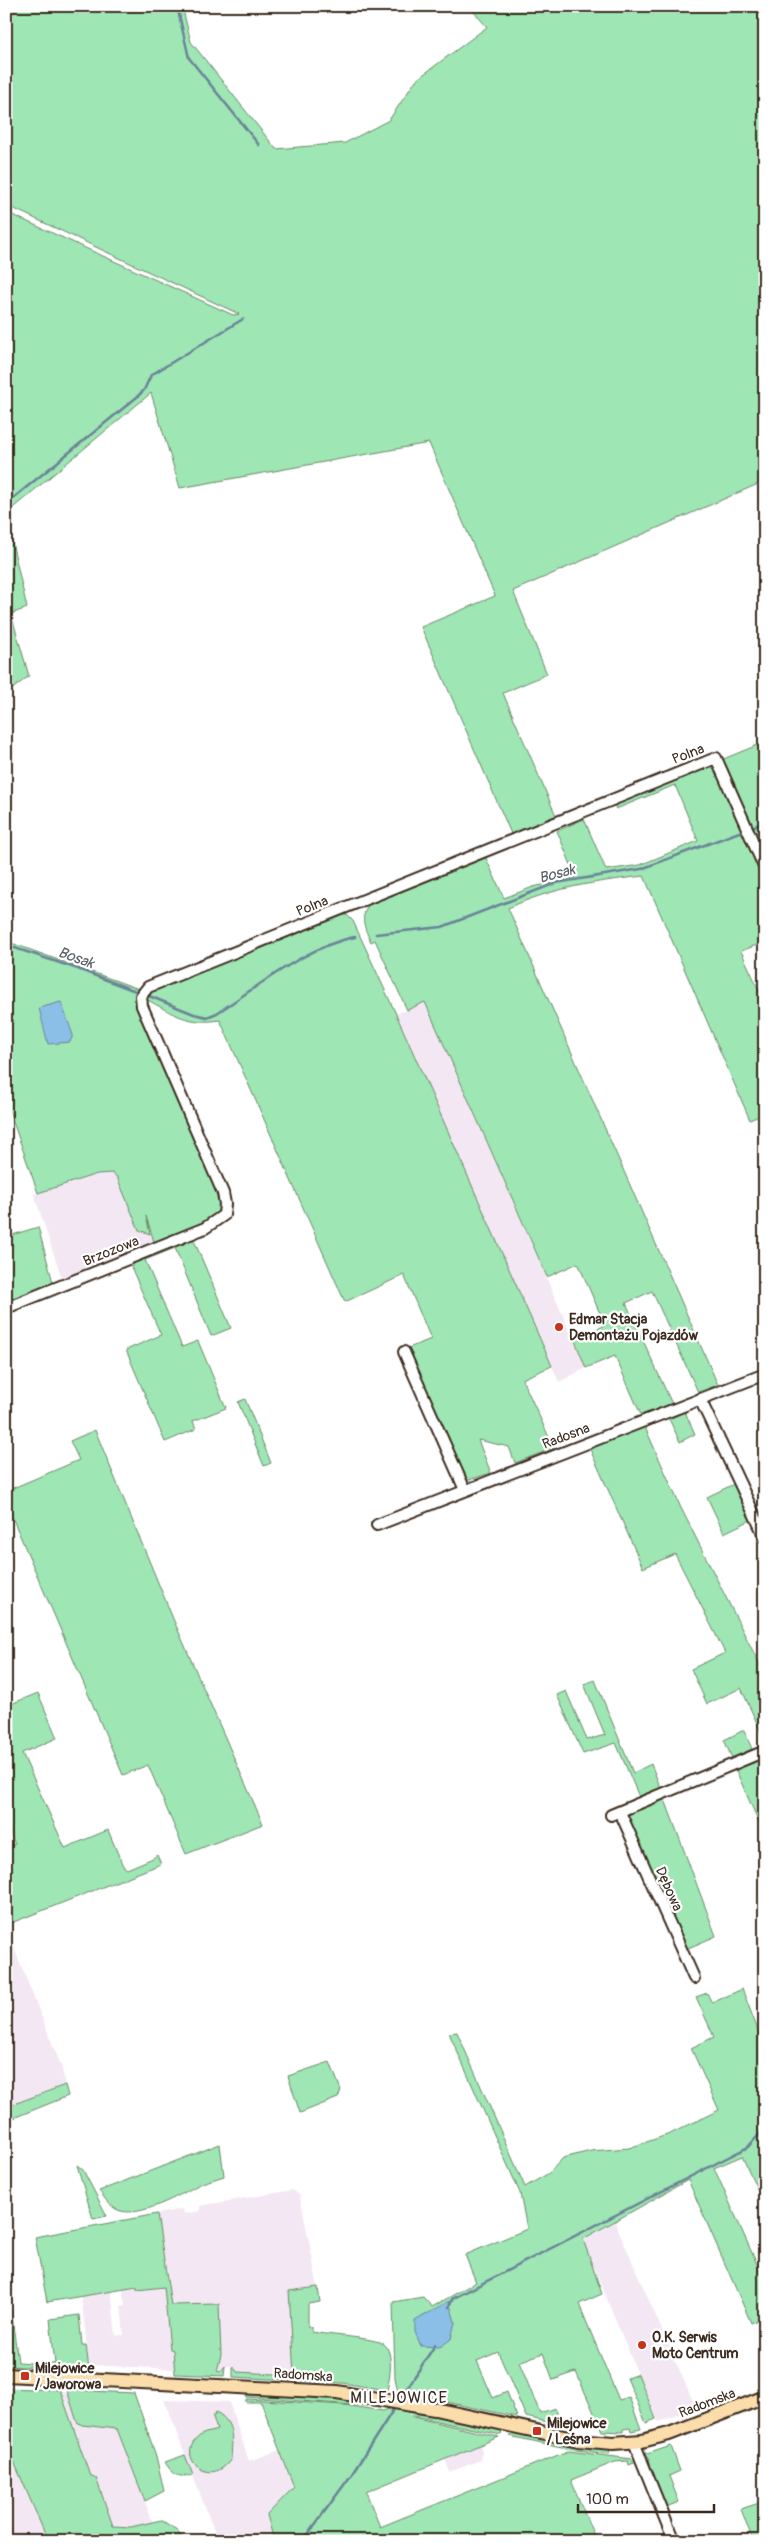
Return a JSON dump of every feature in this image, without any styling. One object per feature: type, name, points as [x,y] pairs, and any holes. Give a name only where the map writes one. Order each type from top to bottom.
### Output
[{"type":"main road","name":"Radomska","points":[[6,2375],[315,2390],[435,2409],[578,2440],[613,2443],[634,2442],[669,2434],[765,2396]]},
{"type":"street","name":"Polna","points":[[224,1215],[223,1193],[142,1006],[141,996],[148,987],[716,758],[765,869]]},
{"type":"street","name":"Brzozowa","points":[[6,1308],[205,1228],[224,1215]]},
{"type":"street","points":[[404,1352],[465,1490]]},
{"type":"street","name":"Radosna","points":[[376,1525],[765,1374]]},
{"type":"street","points":[[700,1400],[765,1537]]},
{"type":"street","name":"Dębowa","points":[[694,1978],[615,1814],[765,1751]]},
{"type":"street","points":[[634,2442],[674,2541]]},
{"type":"shaded area","name":"Edmar Stacja Demontażu Pojazdów","points":[[425,1002],[586,1368],[559,1382],[396,1014]]},
{"type":"shaded area","points":[[127,1165],[155,1242],[62,1279],[34,1194]]},
{"type":"shaded area","points":[[6,1928],[62,2068],[65,2085],[6,2107]]},
{"type":"shaded area","points":[[293,2190],[300,2196],[318,2287],[289,2291],[295,2375],[237,2372],[233,2366],[227,2366],[217,2372],[221,2355],[219,2304],[173,2350],[176,2369],[89,2365],[81,2295],[111,2290],[116,2336],[124,2335],[121,2306],[125,2305],[123,2288],[169,2286],[157,2214],[182,2209],[185,2214],[200,2211],[200,2206]]},
{"type":"shaded area","points":[[615,2222],[696,2408],[658,2422],[582,2239]]},
{"type":"shaded area","points":[[60,2391],[69,2393],[117,2429],[160,2541],[119,2541],[96,2478],[90,2475]]},
{"type":"shaded area","points":[[164,2400],[229,2402],[249,2461],[280,2450],[294,2488],[267,2515],[274,2541],[218,2541]]},
{"type":"shaded area","points":[[6,2443],[48,2541],[6,2541]]},
{"type":"shaded area","points":[[480,2445],[482,2451],[480,2460],[450,2472],[445,2459]]},
{"type":"green space","points":[[6,6],[182,6],[191,42],[276,149],[345,143],[389,120],[416,80],[487,27],[469,6],[765,6],[765,481],[513,591],[547,674],[503,693],[557,818],[512,836],[421,627],[495,596],[429,443],[180,488],[151,393],[8,512],[7,520],[27,608],[11,614],[29,676],[6,694],[6,212],[233,315],[239,314],[6,205]]},
{"type":"green space","points":[[765,742],[765,860],[721,760]]},
{"type":"green space","points":[[710,765],[717,771],[765,881],[765,942],[741,951],[765,1003],[765,1113],[750,1120],[644,876],[575,886],[542,895],[508,908],[718,1385],[698,1392],[652,1291],[626,1303],[672,1404],[641,1415],[615,1356],[586,1368],[575,1341],[605,1325],[578,1263],[547,1277],[425,1002],[407,1010],[375,940],[371,942],[365,927],[364,918],[370,903],[485,856],[504,898],[533,887],[576,877],[557,831],[584,819],[606,870],[640,865],[698,841],[675,785],[616,809],[614,804]]},
{"type":"green space","points":[[340,915],[347,915],[353,921],[552,1366],[522,1379],[554,1448],[515,1463],[509,1447],[478,1440],[491,1473],[459,1483],[401,1351],[431,1339],[404,1275],[347,1301],[344,1300],[220,1020],[190,1020],[173,1014],[146,999],[148,993],[154,987]]},
{"type":"green space","points":[[6,941],[139,989],[138,999],[219,1192],[219,1210],[214,1218],[199,1228],[155,1245],[146,1216],[150,1234],[139,1230],[117,1177],[112,1173],[97,1174],[38,1193],[6,1102]]},
{"type":"green space","points":[[38,1227],[54,1286],[6,1304],[6,1237]]},
{"type":"green space","points":[[193,1238],[231,1328],[211,1336],[175,1248],[145,1260],[182,1347],[198,1341],[226,1408],[193,1421],[196,1429],[165,1442],[126,1350],[161,1335],[131,1267],[138,1259],[179,1242],[183,1245],[187,1240]]},
{"type":"green space","points":[[245,1399],[271,1463],[264,1466],[238,1402]]},
{"type":"green space","points":[[685,1412],[695,1434],[680,1442],[669,1419]]},
{"type":"green space","points":[[644,1425],[681,1508],[765,1675],[765,1741],[741,1688],[707,1704],[691,1669],[725,1653],[675,1554],[643,1568],[589,1447]]},
{"type":"green space","points":[[95,1430],[174,1621],[263,1824],[186,1854],[148,1765],[123,1775],[6,1503],[6,1491],[79,1460],[70,1441]]},
{"type":"green space","points":[[736,1483],[753,1519],[724,1533],[707,1497]]},
{"type":"green space","points":[[595,1680],[633,1773],[651,1764],[661,1789],[639,1801],[634,1799],[639,1797],[616,1743],[583,1754],[557,1695],[566,1691],[587,1740],[605,1735],[584,1684]]},
{"type":"green space","points":[[38,1693],[57,1738],[22,1753],[65,1848],[108,1830],[123,1866],[127,1869],[157,1855],[161,1864],[6,1925],[6,1848],[15,1844],[6,1824],[6,1706]]},
{"type":"green space","points":[[744,1730],[752,1749],[732,1758],[724,1740]]},
{"type":"green space","points":[[765,1753],[765,1836],[734,1766]]},
{"type":"green space","points":[[664,1797],[716,1936],[686,1949],[627,1819],[630,1812]]},
{"type":"green space","points":[[742,1989],[765,2048],[765,2206],[742,2156],[714,2168],[765,2282],[765,2317],[751,2323],[688,2180],[583,2239],[602,2294],[579,2304],[619,2400],[629,2397],[641,2429],[631,2431],[630,2428],[623,2429],[623,2432],[602,2431],[576,2372],[553,2380],[543,2353],[519,2362],[540,2413],[555,2408],[561,2422],[560,2425],[526,2417],[498,2352],[477,2361],[493,2398],[507,2392],[517,2417],[398,2392],[395,2378],[393,2302],[423,2297],[432,2307],[476,2282],[465,2255],[527,2229],[520,2193],[449,2033],[457,2032],[525,2187],[549,2173],[563,2158],[591,2151],[629,2148],[670,2134],[719,2110],[691,2048],[714,2037],[696,1997],[707,1993],[712,2003]]},
{"type":"green space","points":[[330,2062],[341,2090],[338,2098],[300,2113],[288,2076]]},
{"type":"green space","points":[[65,2085],[68,2096],[6,2121],[6,2107]]},
{"type":"green space","points":[[220,2144],[224,2176],[201,2184],[159,2205],[137,2211],[127,2212],[118,2210],[99,2191]]},
{"type":"green space","points":[[77,2165],[83,2170],[107,2216],[93,2219]]},
{"type":"green space","points":[[157,2214],[171,2305],[219,2304],[221,2355],[217,2371],[220,2372],[225,2366],[224,2376],[175,2374],[173,2350],[170,2349],[164,2287],[137,2290],[137,2287],[47,2302],[35,2237]]},
{"type":"green space","points":[[318,2287],[320,2302],[308,2304],[308,2327],[312,2327],[312,2332],[361,2338],[384,2344],[390,2359],[387,2390],[342,2383],[233,2377],[233,2366],[237,2372],[294,2375],[289,2291]]},
{"type":"green space","points":[[11,2309],[18,2362],[31,2363],[31,2367],[6,2366],[6,2310]]},
{"type":"green space","points":[[79,2315],[82,2345],[86,2345],[89,2369],[62,2368],[55,2364],[50,2319]]},
{"type":"green space","points":[[38,2363],[55,2364],[55,2368],[38,2367]]},
{"type":"green space","points":[[638,2374],[656,2419],[646,2423],[627,2378]]},
{"type":"green space","points":[[6,2388],[60,2390],[90,2475],[96,2478],[113,2526],[131,2527],[161,2520],[177,2530],[185,2541],[48,2541],[6,2443]]},
{"type":"green space","points":[[67,2390],[134,2393],[156,2456],[164,2491],[145,2501],[117,2429],[82,2425],[77,2422]]},
{"type":"green space","points":[[246,2391],[336,2397],[367,2402],[367,2406],[246,2397]]},
{"type":"green space","points":[[246,2399],[344,2405],[383,2411],[392,2408],[407,2411],[413,2417],[499,2437],[366,2492],[380,2527],[568,2451],[632,2459],[634,2463],[629,2465],[628,2461],[615,2462],[571,2480],[596,2541],[274,2541],[267,2515],[294,2487],[261,2402],[246,2402]]},
{"type":"green space","points":[[407,2408],[503,2430],[501,2435],[414,2416]]},
{"type":"green space","points":[[216,2412],[226,2421],[231,2432],[231,2459],[222,2468],[213,2472],[205,2471],[197,2466],[192,2460],[190,2452],[193,2443],[201,2435],[217,2430],[213,2417]]},
{"type":"green space","points":[[514,2432],[582,2447],[610,2449],[609,2454],[576,2450],[509,2436]]},
{"type":"green space","points":[[671,2446],[680,2471],[669,2476],[679,2502],[666,2507],[648,2464],[650,2460],[648,2457],[645,2458],[644,2455]]},
{"type":"green space","points":[[185,2455],[193,2475],[180,2476],[170,2470],[165,2462]]},
{"type":"green space","points":[[765,2501],[765,2541],[753,2541],[741,2509]]},
{"type":"water","points":[[61,1002],[73,1035],[70,1042],[48,1044],[39,1008]]},
{"type":"water","points":[[449,2301],[455,2322],[451,2339],[440,2347],[421,2346],[415,2332],[415,2321]]},
{"type":"waterway","points":[[177,6],[189,58],[259,145]]},
{"type":"waterway","points":[[6,504],[137,397],[144,390],[151,375],[243,319]]},
{"type":"waterway","points":[[6,552],[6,565]]},
{"type":"waterway","name":"Bosak","points":[[752,827],[765,822]]},
{"type":"waterway","name":"Bosak","points":[[376,934],[442,927],[556,883],[641,869],[742,831]]},
{"type":"waterway","name":"Bosak","points":[[149,996],[194,1014],[207,1017],[217,1013],[266,979],[301,958],[319,949],[355,937]]},
{"type":"waterway","name":"Bosak","points":[[6,945],[138,992]]},
{"type":"waterway","points":[[449,2307],[452,2299],[748,2147],[765,2128]]},
{"type":"waterway","points":[[406,2390],[435,2345]]},
{"type":"waterway","points":[[303,2541],[352,2474],[393,2410]]},
{"type":"place","name":"Edmar Stacja Demontażu Pojazdów","points":[[559,1327]]},
{"type":"place","name":"O.K. Serwis Moto Centrum","points":[[642,2345]]},
{"type":"place","name":"Milejowice / Jaworowa","points":[[25,2376]]},
{"type":"place","name":"Milejowice / Leśna","points":[[537,2431]]},
{"type":"district","name":"MILEJOWICE","points":[[399,2398]]}]
